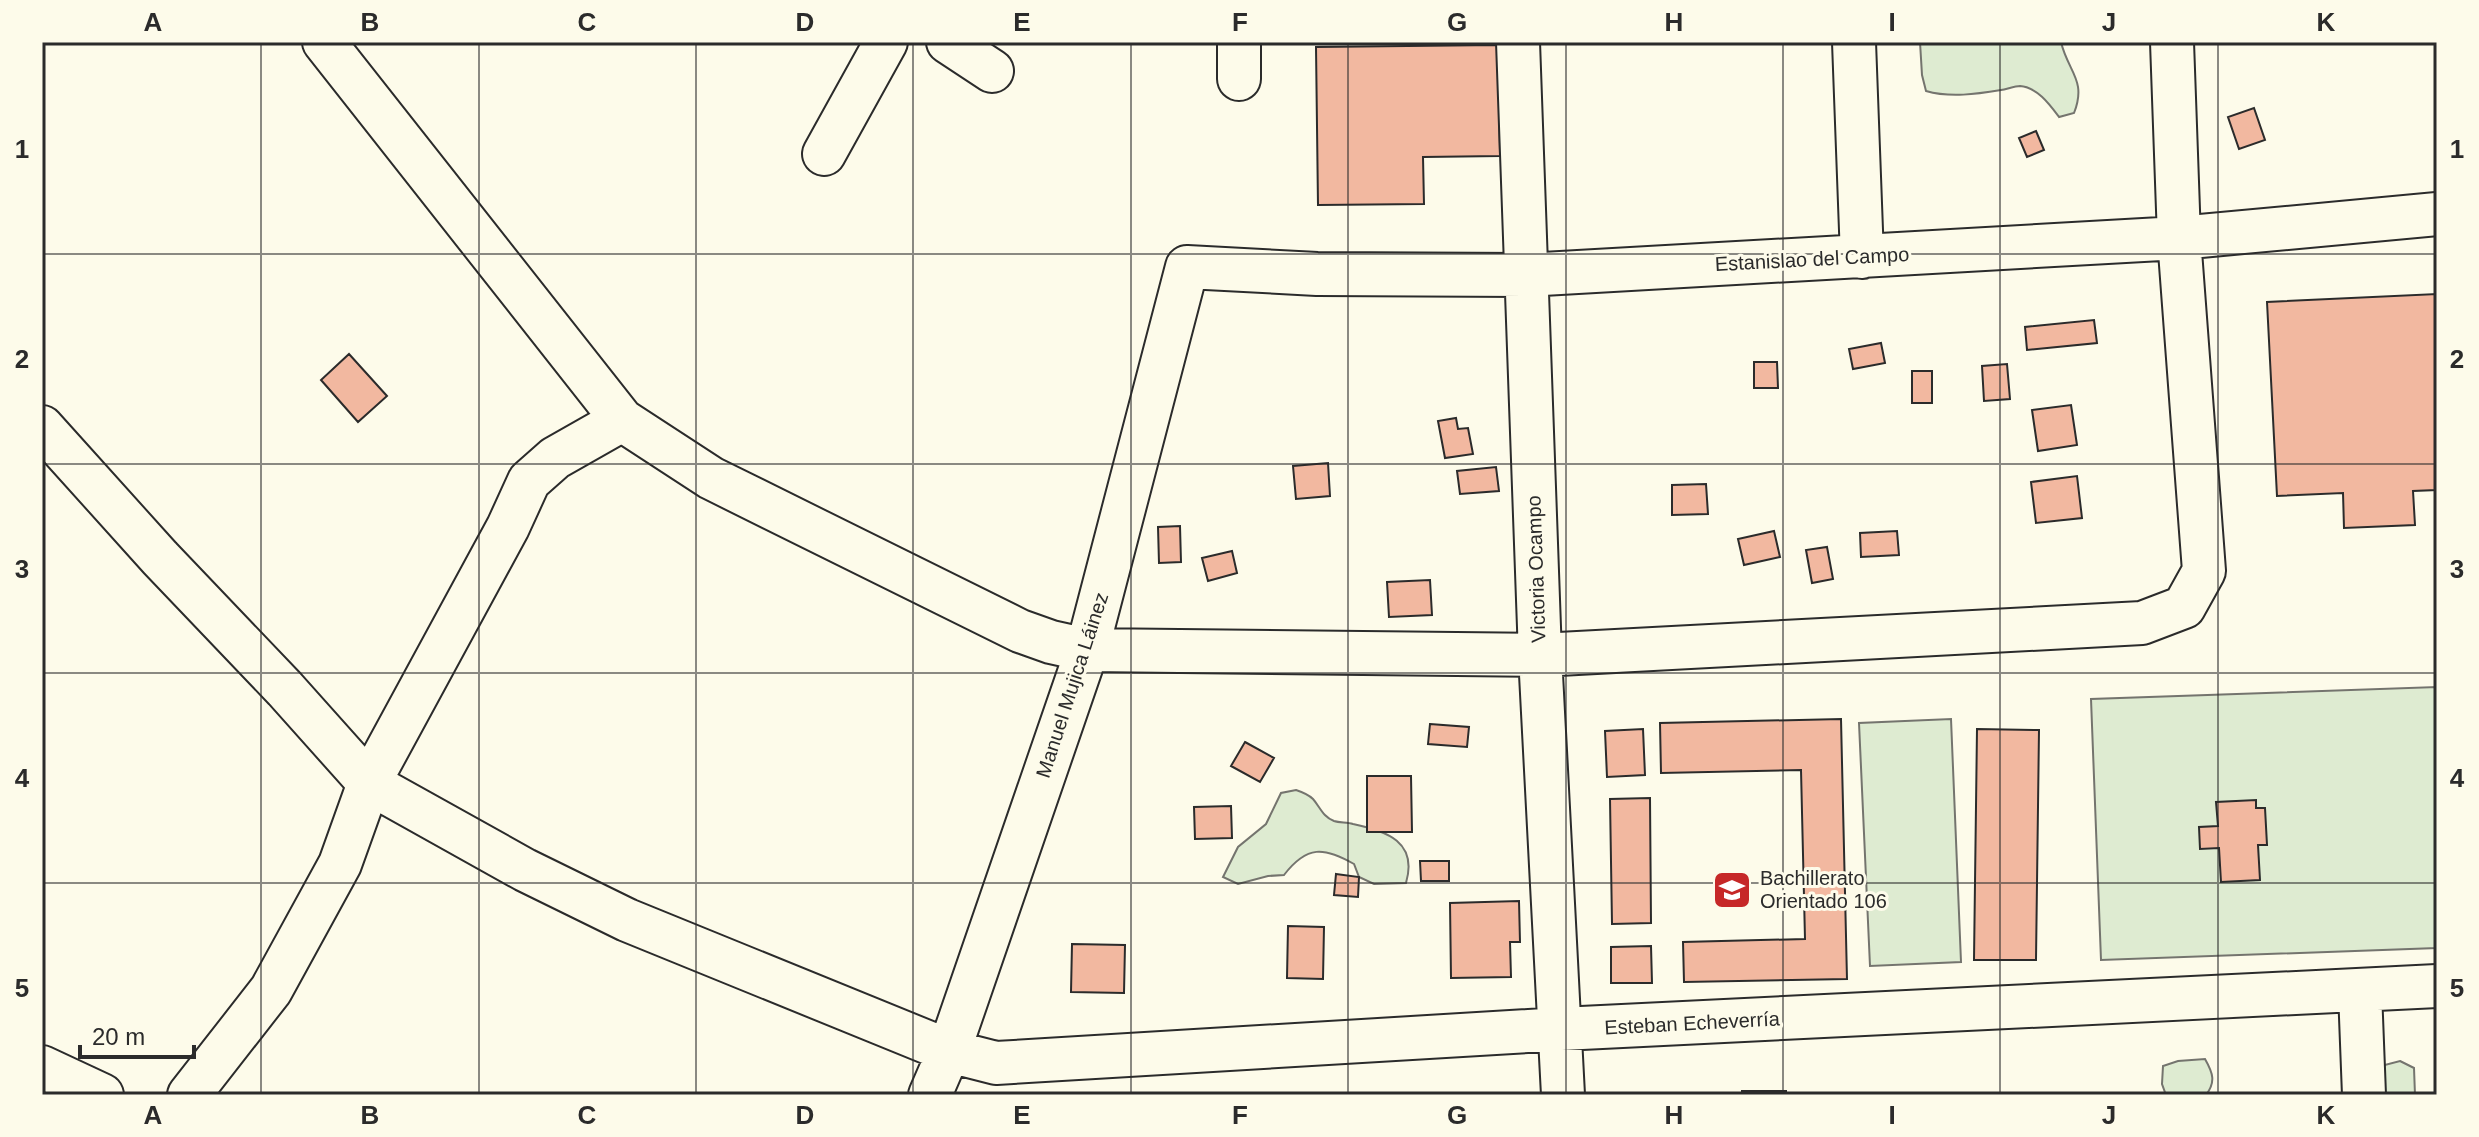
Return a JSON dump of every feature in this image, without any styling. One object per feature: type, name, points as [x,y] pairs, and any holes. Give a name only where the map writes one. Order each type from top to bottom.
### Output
[{"type":"street","points":[[324,42],[622,420],[711,478],[1020,631],[1087,650],[1540,655],[2142,623],[2184,607],[2204,571],[2179,238],[2172,42]]},
{"type":"street","points":[[824,154],[886,42]]},
{"type":"street","points":[[948,42],[992,71]]},
{"type":"street","name":"Victoria Ocampo","points":[[1518,42],[1540,655],[1563,1095]]},
{"type":"street","points":[[1854,42],[1862,257]]},
{"type":"street","name":"Estanislao del Campo","points":[[1187,267],[1317,274],[1525,275],[2179,238],[2437,214]]},
{"type":"street","name":"Manuel Mujica Láinez","points":[[930,1095],[949,1051],[1087,650],[1187,267]]},
{"type":"street","points":[[189,1095],[271,990],[340,864],[369,783],[508,527],[529,481],[555,458],[622,420]]},
{"type":"street","name":"Esteban Echeverría","points":[[42,427],[369,783],[525,870],[627,920],[949,1051],[996,1063],[1561,1029],[2437,986]]},
{"type":"street","points":[[2360,991],[2364,1095]]},
{"type":"street","points":[[42,1067],[102,1095]]},
{"type":"green space","points":[[1920,42],[2061,42],[2077,84],[2074,113],[2059,117],[2037,93],[2020,86],[1964,95],[1926,91]]},
{"type":"green space","points":[[2437,687],[2437,948],[2101,960],[2091,699]]},
{"type":"green space","points":[[1951,719],[1961,962],[1870,966],[1859,723]]},
{"type":"green space","points":[[1296,790],[1311,798],[1330,819],[1377,830],[1397,841],[1408,857],[1406,883],[1374,884],[1359,877],[1354,864],[1325,852],[1300,858],[1284,875],[1238,884],[1223,877],[1238,847],[1266,824],[1281,793]]},
{"type":"green space","points":[[2205,1059],[2212,1077],[2206,1095],[2166,1095],[2162,1084],[2163,1066],[2178,1061]]},
{"type":"green space","points":[[2400,1061],[2414,1068],[2415,1095],[2379,1095],[2377,1067]]},
{"type":"building","points":[[1498,45],[1500,156],[1423,157],[1424,204],[1318,205],[1316,47]]},
{"type":"building","points":[[2254,108],[2265,140],[2239,149],[2228,117]]},
{"type":"building","points":[[2036,131],[2044,150],[2027,157],[2019,138]]},
{"type":"building","points":[[2437,294],[2437,490],[2413,491],[2415,525],[2344,528],[2343,493],[2277,496],[2267,302]]},
{"type":"building","points":[[2094,320],[2097,343],[2027,350],[2025,327]]},
{"type":"building","points":[[1881,343],[1885,363],[1853,369],[1849,349]]},
{"type":"building","points":[[349,354],[387,396],[358,422],[321,380]]},
{"type":"building","points":[[1754,362],[1777,362],[1778,388],[1754,388]]},
{"type":"building","points":[[2007,364],[2010,399],[1984,401],[1982,366]]},
{"type":"building","points":[[1912,371],[1932,371],[1932,403],[1912,403]]},
{"type":"building","points":[[2071,405],[2077,445],[2038,451],[2032,410]]},
{"type":"building","points":[[1456,418],[1458,429],[1468,428],[1473,454],[1445,458],[1438,421]]},
{"type":"building","points":[[1328,463],[1330,496],[1296,499],[1293,466]]},
{"type":"building","points":[[1496,467],[1499,491],[1460,494],[1457,471]]},
{"type":"building","points":[[2077,476],[2082,518],[2036,523],[2031,482]]},
{"type":"building","points":[[1706,484],[1708,514],[1672,515],[1672,485]]},
{"type":"building","points":[[1180,526],[1181,562],[1159,563],[1158,527]]},
{"type":"building","points":[[1774,531],[1780,557],[1744,565],[1738,539]]},
{"type":"building","points":[[1897,531],[1899,555],[1861,557],[1860,533]]},
{"type":"building","points":[[1827,547],[1833,579],[1812,583],[1806,550]]},
{"type":"building","points":[[1232,551],[1237,573],[1208,581],[1202,558]]},
{"type":"building","points":[[1430,580],[1432,615],[1389,617],[1387,582]]},
{"type":"building","points":[[1841,719],[1847,979],[1684,982],[1683,942],[1805,939],[1801,770],[1661,773],[1660,723]]},
{"type":"building","points":[[1430,724],[1469,727],[1467,747],[1428,744]]},
{"type":"building","points":[[1643,729],[1645,775],[1607,777],[1605,731]]},
{"type":"building","points":[[1977,729],[2039,730],[2036,960],[1974,960]]},
{"type":"building","points":[[1245,742],[1274,758],[1260,782],[1231,766]]},
{"type":"building","points":[[1367,776],[1411,776],[1412,832],[1367,832]]},
{"type":"building","points":[[1650,798],[1651,923],[1612,924],[1610,799]]},
{"type":"building","points":[[2256,800],[2256,808],[2265,808],[2267,845],[2258,845],[2260,880],[2221,882],[2219,848],[2200,849],[2199,827],[2218,826],[2216,802]]},
{"type":"building","points":[[1231,806],[1232,838],[1195,839],[1194,807]]},
{"type":"building","points":[[1420,861],[1449,861],[1449,881],[1421,881]]},
{"type":"building","points":[[1336,874],[1359,877],[1358,897],[1334,895]]},
{"type":"building","points":[[1519,901],[1520,942],[1510,942],[1511,977],[1451,978],[1450,903]]},
{"type":"building","points":[[1288,926],[1324,927],[1323,979],[1287,978]]},
{"type":"building","points":[[1072,944],[1125,945],[1124,993],[1071,992]]},
{"type":"building","points":[[1651,946],[1652,983],[1611,983],[1611,947]]},
{"type":"building","points":[[1742,1091],[1786,1091],[1786,1095],[1742,1095]]},
{"type":"place","name":"Bachillerato Orientado 106","points":[[1732,890]]}]
